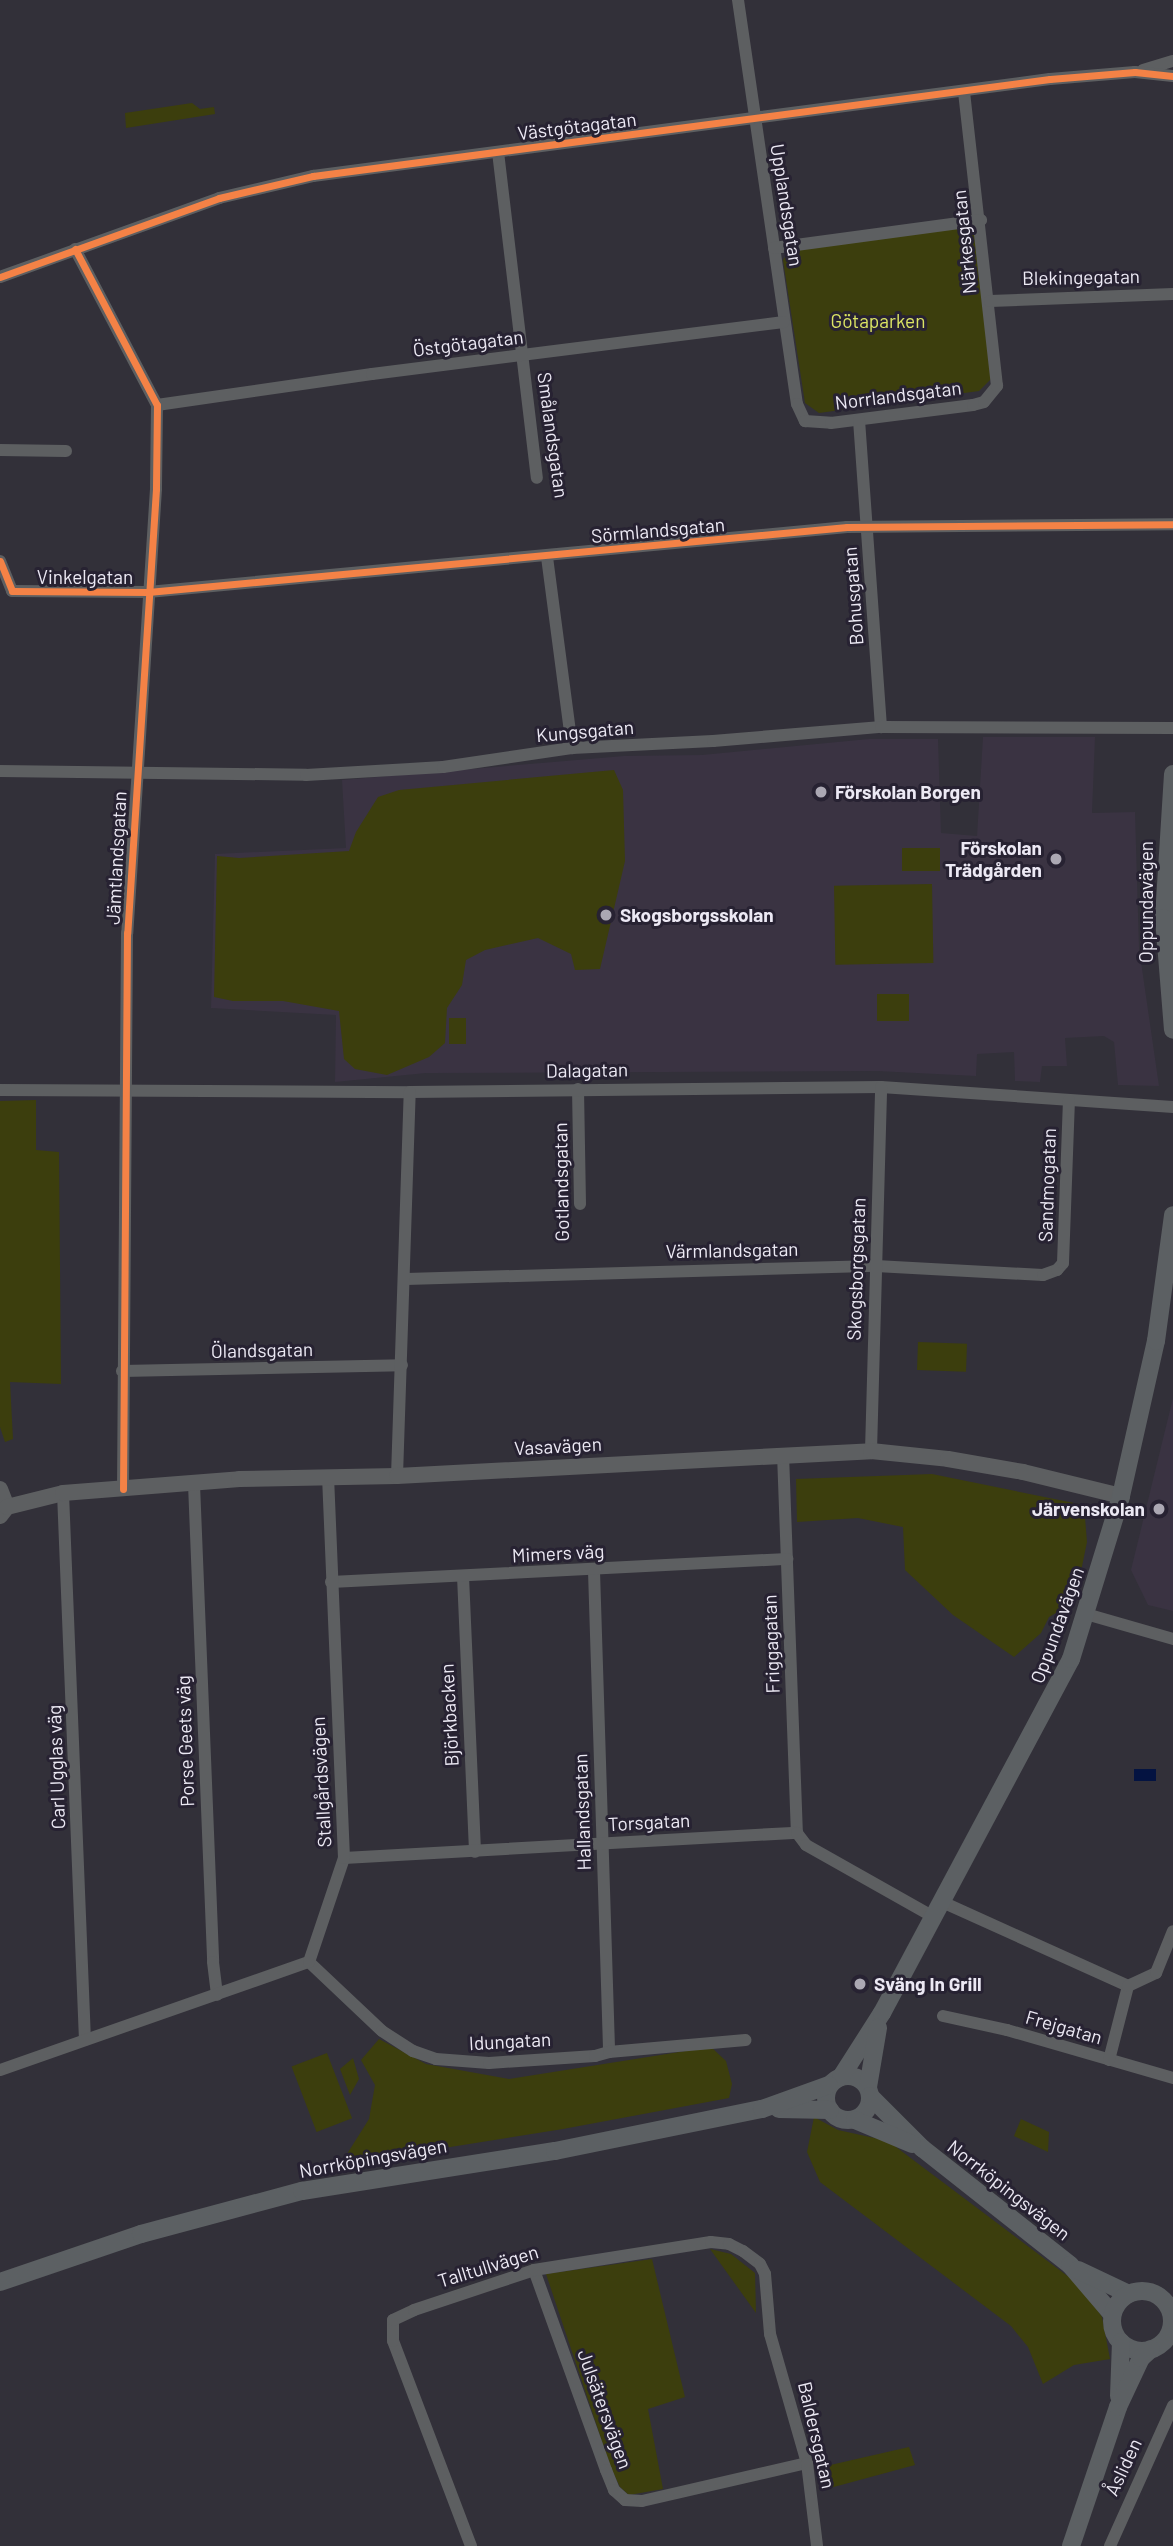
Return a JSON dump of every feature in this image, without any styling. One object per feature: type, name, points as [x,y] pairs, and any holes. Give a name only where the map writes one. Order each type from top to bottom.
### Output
[{"type":"main road","name":"Oppundavägen","points":[[1173,774],[1164,918],[1173,1030]]},
{"type":"main road","name":"Oppundavägen","points":[[835,2081],[881,2013],[1071,1659],[1121,1496],[1156,1341],[1173,1215]]},
{"type":"main road","name":"Oppundavägen","points":[[869,2091],[871,2054],[881,2013]]},
{"type":"main road","points":[[855,2077],[869,2091],[867,2111],[855,2120],[841,2119],[830,2110],[826,2098],[835,2081],[855,2077]]},
{"type":"main road","name":"Norrköpingsvägen","points":[[0,2282],[141,2234],[302,2191],[555,2151],[762,2109],[835,2081]]},
{"type":"main road","name":"Norrköpingsvägen","points":[[869,2091],[922,2148],[1070,2265],[1112,2314]]},
{"type":"main road","name":"Norrköpingsvägen","points":[[762,2109],[830,2110]]},
{"type":"main road","name":"Norrköpingsvägen","points":[[855,2120],[922,2148]]},
{"type":"main road","name":"Norrköpingsvägen","points":[[1070,2265],[1129,2294]]},
{"type":"main road","points":[[1072,2546],[1118,2407],[1141,2358],[1163,2342],[1172,2321],[1166,2295],[1147,2292],[1129,2294],[1118,2301],[1112,2314],[1113,2329],[1121,2342],[1136,2350],[1151,2349]]},
{"type":"main road","points":[[1118,2407],[1121,2342]]},
{"type":"street","name":"Upplandsgatan","points":[[738,0],[784,322],[801,415]]},
{"type":"street","name":"Västgötagatan","points":[[1136,72],[1173,61]]},
{"type":"street","name":"Västgötagatan","points":[[0,277],[178,212],[282,182],[1050,79],[1136,72],[1173,76]]},
{"type":"street","name":"Närkesgatan","points":[[964,92],[990,301],[996,388]]},
{"type":"street","name":"Smålandsgatan","points":[[498,152],[537,478]]},
{"type":"street","points":[[774,248],[981,220]]},
{"type":"street","name":"Jämtlandsgatan","points":[[75,249],[158,405],[159,436],[127,933],[123,1489]]},
{"type":"street","name":"Blekingegatan","points":[[990,301],[1173,294]]},
{"type":"street","name":"Östgötagatan","points":[[158,405],[784,322]]},
{"type":"street","name":"Norrlandsgatan","points":[[801,415],[805,421],[817,423],[973,405],[984,402],[996,388]]},
{"type":"street","name":"Bohusgatan","points":[[859,420],[881,727]]},
{"type":"street","points":[[0,450],[66,451]]},
{"type":"street","name":"Sörmlandsgatan","points":[[148,593],[848,527],[1173,524]]},
{"type":"street","points":[[547,557],[572,748]]},
{"type":"street","name":"Vinkelgatan","points":[[0,561],[12,591],[148,593]]},
{"type":"street","name":"Kungsgatan","points":[[0,771],[306,775],[443,767],[572,748],[713,741],[881,727],[1173,728]]},
{"type":"street","name":"Dalagatan","points":[[0,1090],[410,1092],[881,1087],[1173,1107]]},
{"type":"street","name":"Skogsborgsgatan","points":[[871,1451],[881,1087]]},
{"type":"street","name":"Gotlandsgatan","points":[[578,1089],[580,1204]]},
{"type":"street","points":[[397,1476],[406,1279],[410,1092]]},
{"type":"street","name":"Sandmogatan","points":[[1057,1270],[1063,1263],[1069,1100]]},
{"type":"street","name":"Värmlandsgatan","points":[[406,1279],[876,1266],[1043,1275],[1057,1270]]},
{"type":"street","name":"Ölandsgatan","points":[[122,1371],[402,1365]]},
{"type":"street","name":"Vasavägen","points":[[4,1512],[63,1493],[264,1478],[397,1476],[871,1451],[1023,1472],[1121,1496]]},
{"type":"street","name":"Friggagatan","points":[[783,1454],[797,1833]]},
{"type":"street","name":"Stallgårdsvägen","points":[[309,1962],[344,1858],[328,1478]]},
{"type":"street","name":"Porse Geets väg","points":[[194,1484],[213,1962],[217,1995]]},
{"type":"street","points":[[0,1489],[4,1512]]},
{"type":"street","name":"Carl Ugglas väg","points":[[63,1493],[86,2040]]},
{"type":"street","name":"Mimers väg","points":[[331,1582],[594,1571],[787,1559]]},
{"type":"street","name":"Hallandsgatan","points":[[594,1571],[609,2052]]},
{"type":"street","name":"Björkbacken","points":[[463,1577],[475,1852]]},
{"type":"street","points":[[1086,1614],[1173,1639]]},
{"type":"street","points":[[797,1833],[806,1845],[936,1909],[1128,1986],[1156,1973],[1173,1931]]},
{"type":"street","name":"Torsgatan","points":[[344,1858],[797,1833]]},
{"type":"street","points":[[0,2070],[309,1962]]},
{"type":"street","name":"Idungatan","points":[[309,1962],[382,2031],[413,2051],[436,2059],[489,2063],[595,2056],[609,2052],[745,2040]]},
{"type":"street","points":[[1109,2060],[1128,1986]]},
{"type":"street","name":"Frejgatan","points":[[943,2016],[1173,2078]]},
{"type":"street","name":"Talltullvägen","points":[[471,2546],[393,2341],[393,2320],[414,2310],[534,2270],[710,2242],[729,2244],[760,2264],[765,2274],[769,2334]]},
{"type":"street","name":"Julsätersvägen","points":[[534,2270],[606,2470],[614,2490],[625,2500],[642,2501],[807,2463]]},
{"type":"street","name":"Baldersgatan","points":[[769,2334],[807,2463],[817,2546]]},
{"type":"street","name":"Åsliden","points":[[1110,2546],[1114,2531],[1173,2406]]},
{"type":"shaded area","name":"Skogsborgsskolan","points":[[983,737],[1095,737],[1092,813],[1135,812],[1139,948],[1159,1086],[1118,1085],[1114,1042],[1104,1036],[1065,1038],[1067,1066],[1042,1066],[1040,1082],[1015,1081],[1014,1052],[977,1054],[976,1076],[877,1071],[426,1073],[335,1082],[336,1015],[211,1008],[215,854],[346,848],[342,780],[624,756],[702,755],[869,739],[938,739],[941,833],[977,836]]},
{"type":"shaded area","name":"Järvenskolan","points":[[1173,1398],[1173,1611],[1148,1605],[1131,1570]]},
{"type":"shaded area","points":[[1134,1769],[1156,1769],[1156,1781],[1134,1781]]},
{"type":"green space","points":[[192,103],[200,109],[214,107],[215,114],[126,128],[125,113]]},
{"type":"green space","name":"Götaparken","points":[[976,225],[992,378],[979,391],[819,413],[805,403],[783,260],[790,250]]},
{"type":"green space","points":[[614,770],[623,790],[625,861],[600,969],[575,970],[571,954],[538,938],[485,950],[466,960],[462,985],[447,1008],[445,1043],[429,1057],[387,1075],[355,1069],[344,1059],[339,1011],[283,1001],[233,1001],[214,997],[217,856],[239,858],[349,851],[356,832],[378,797],[399,790]]},
{"type":"green space","points":[[902,848],[940,848],[940,871],[902,871]]},
{"type":"green space","points":[[932,884],[933,963],[835,965],[834,886]]},
{"type":"green space","points":[[877,994],[909,994],[909,1021],[877,1021]]},
{"type":"green space","points":[[449,1018],[466,1018],[466,1044],[449,1044]]},
{"type":"green space","points":[[36,1100],[36,1150],[59,1152],[61,1384],[10,1382],[13,1439],[5,1442],[0,1427],[0,1101]]},
{"type":"green space","points":[[918,1342],[967,1344],[966,1372],[917,1370]]},
{"type":"green space","points":[[932,1474],[1084,1505],[1087,1542],[1080,1576],[1066,1607],[1049,1617],[1041,1633],[1014,1657],[953,1615],[905,1570],[903,1527],[858,1518],[797,1522],[796,1479]]},
{"type":"green space","points":[[379,2039],[426,2064],[509,2079],[711,2047],[726,2061],[732,2084],[729,2098],[563,2129],[394,2156],[358,2166],[350,2163],[347,2154],[369,2119],[375,2085],[361,2060]]},
{"type":"green space","points":[[327,2053],[352,2118],[317,2132],[292,2067]]},
{"type":"green space","points":[[353,2058],[359,2079],[350,2095],[340,2069]]},
{"type":"green space","points":[[814,2117],[838,2130],[888,2141],[1082,2287],[1102,2317],[1110,2359],[1074,2365],[1043,2384],[1028,2347],[1011,2326],[820,2182],[807,2152]]},
{"type":"green space","points":[[1021,2119],[1049,2132],[1048,2152],[1014,2136]]},
{"type":"green space","points":[[710,2249],[731,2254],[755,2273],[756,2313]]},
{"type":"green space","points":[[652,2259],[685,2397],[648,2409],[663,2489],[629,2495],[620,2487],[611,2468],[546,2274]]},
{"type":"green space","points":[[909,2447],[915,2465],[830,2488],[826,2466]]},
{"type":"cycle path","points":[[0,277],[219,198],[313,176],[1050,79],[1135,72],[1173,76]]},
{"type":"cycle path","points":[[75,249],[157,405],[156,489],[127,933],[123,1489]]},
{"type":"cycle path","points":[[0,561],[12,591],[148,592],[847,527],[1173,524]]},
{"type":"place","name":"Förskolan Borgen","points":[[821,792]]},
{"type":"place","name":"Förskolan Trädgården","points":[[1056,859]]},
{"type":"place","name":"Skogsborgsskolan","points":[[606,915]]},
{"type":"place","name":"Järvenskolan","points":[[1159,1509]]},
{"type":"place","name":"Sväng In Grill","points":[[860,1984]]}]
